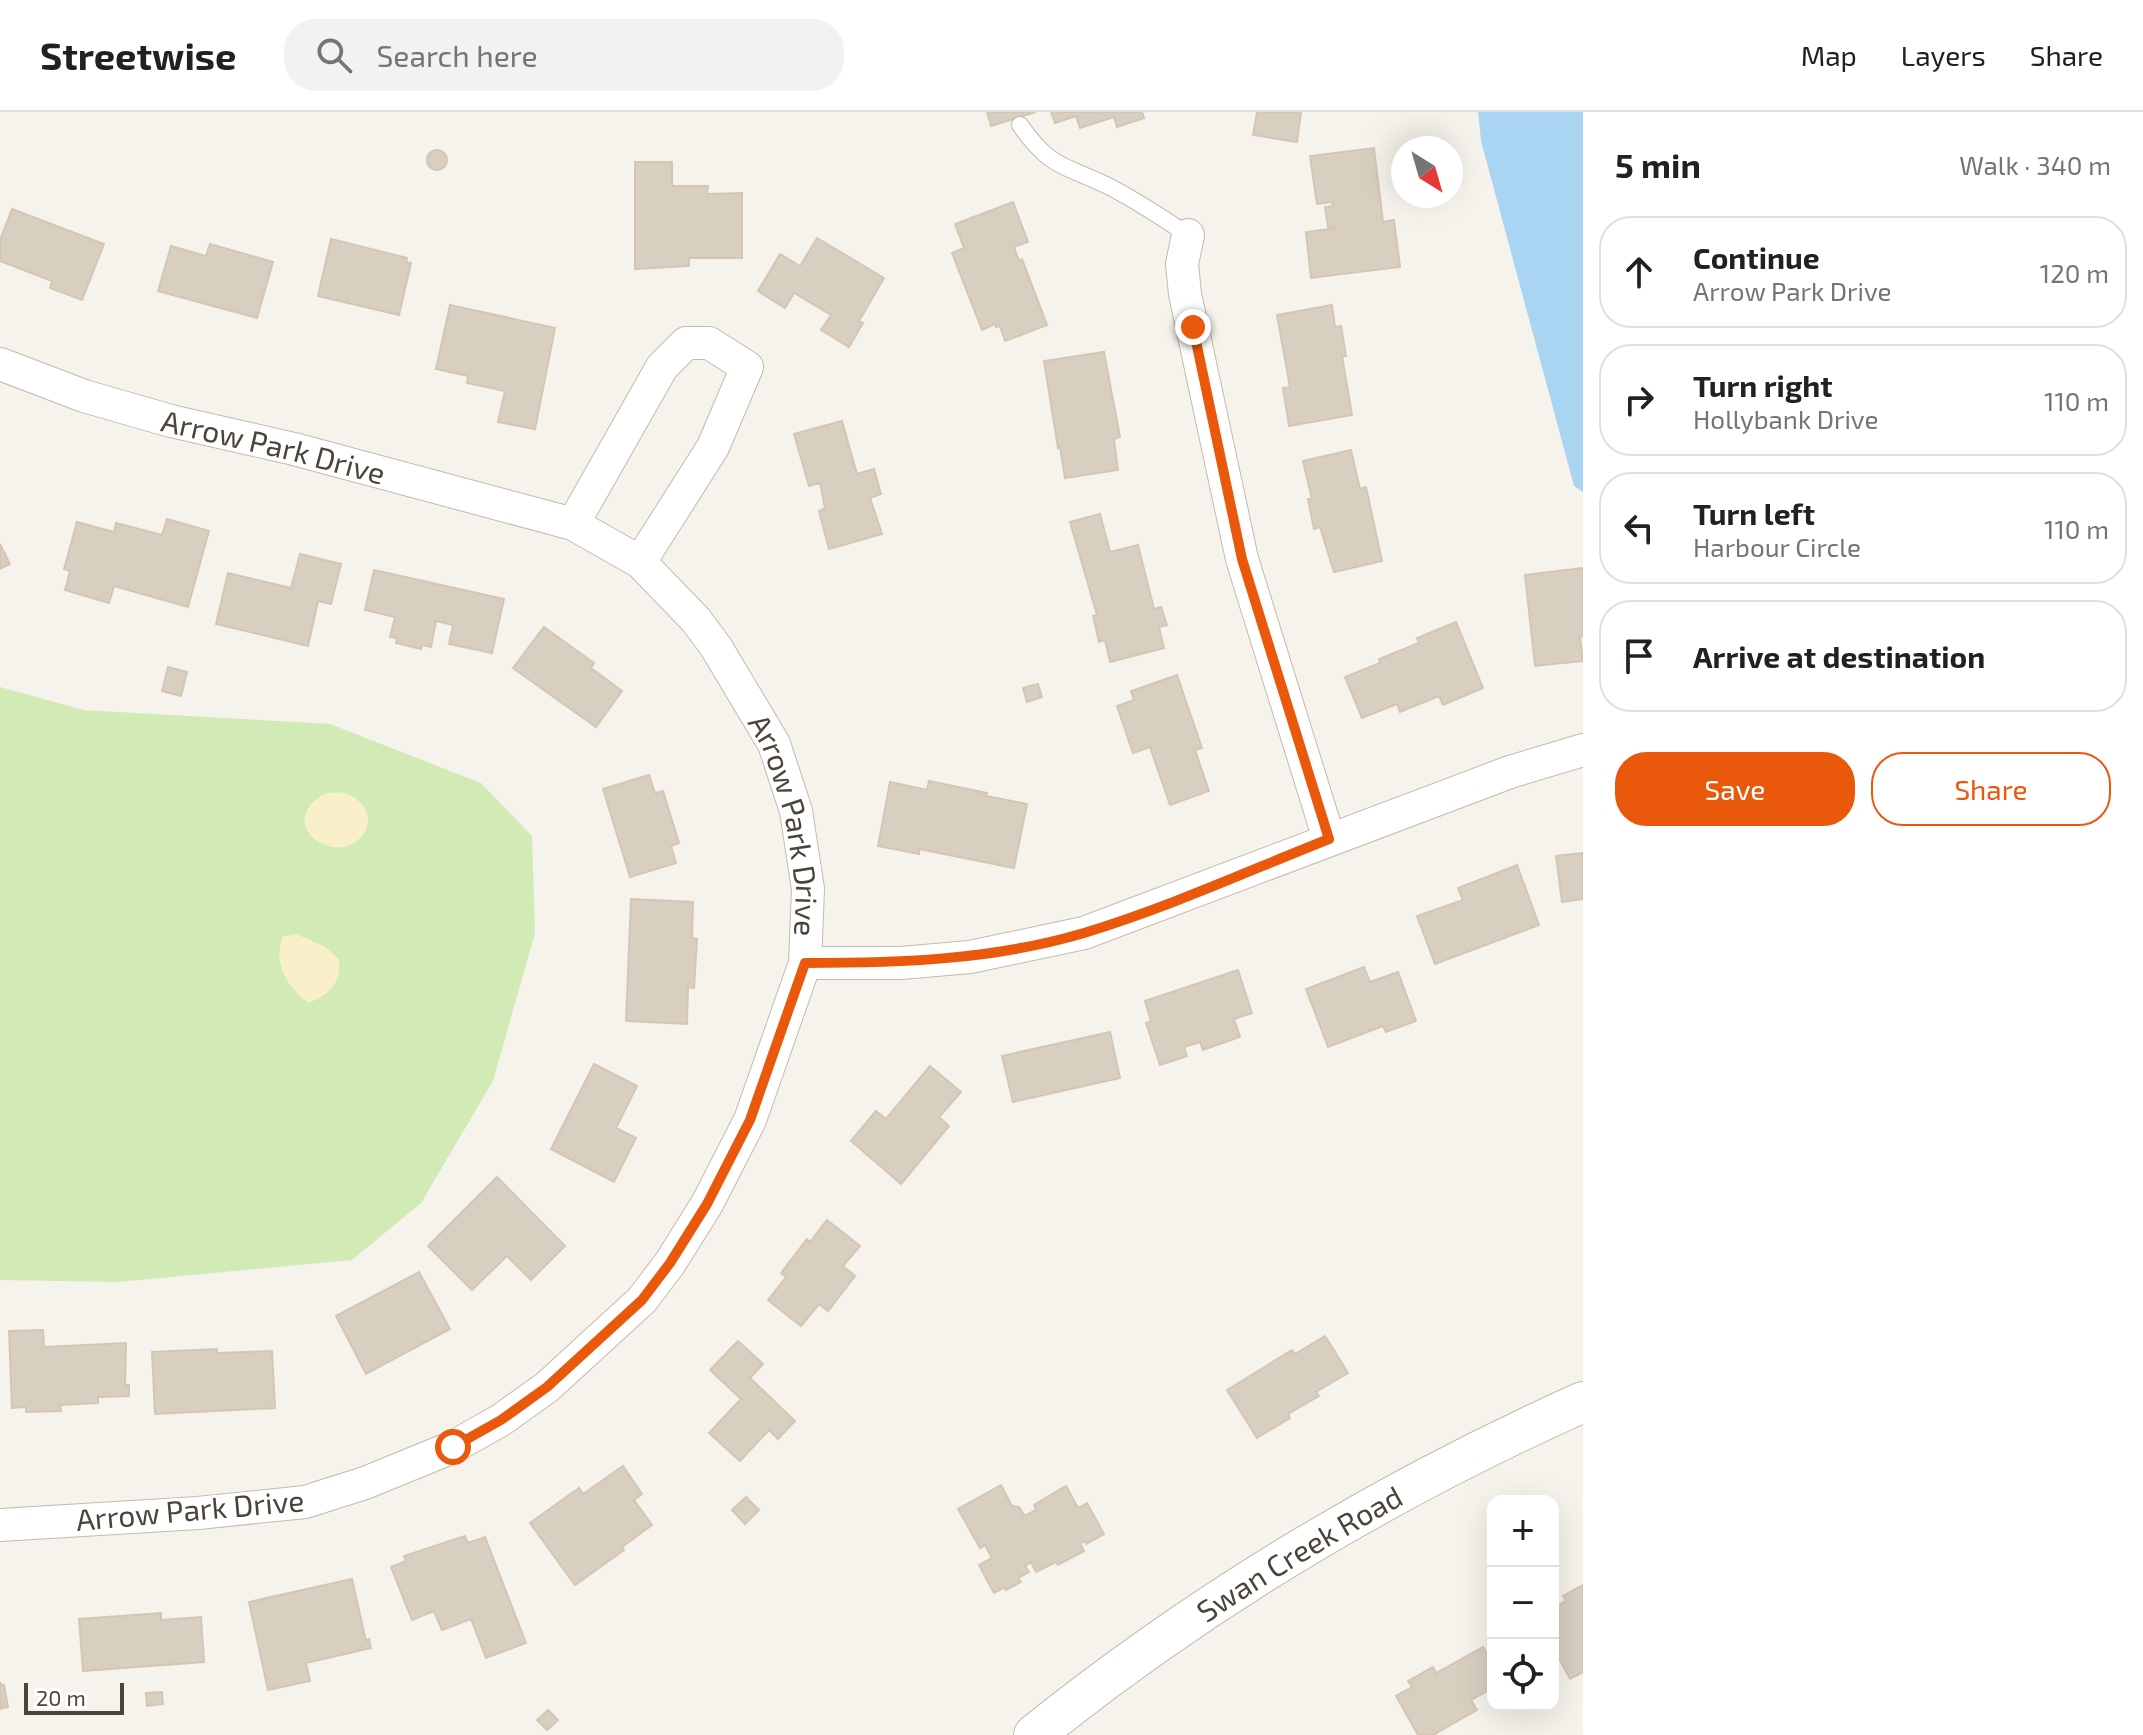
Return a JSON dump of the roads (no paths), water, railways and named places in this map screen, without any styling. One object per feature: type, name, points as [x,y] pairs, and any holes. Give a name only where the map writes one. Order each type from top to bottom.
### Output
[{"type":"street","points":[[1188,235],[1182,264],[1185,294],[1242,559],[1329,839]]},
{"type":"street","points":[[573,524],[662,367],[686,343],[709,343],[747,367],[713,447],[640,562]]},
{"type":"street","name":"Arrow Park Drive","points":[[0,364],[84,396],[171,421],[294,449],[573,524],[640,562],[710,638],[738,679],[774,744],[786,777],[803,846],[808,889],[805,963],[750,1120],[707,1204],[670,1263],[631,1310],[547,1387],[501,1420],[453,1447],[365,1483],[305,1502],[198,1513],[0,1525]]},
{"type":"street","points":[[805,963],[901,963],[970,957],[1084,933],[1510,772],[1583,750]]},
{"type":"street","name":"Swan Creek Road","points":[[1034,1735],[1101,1683],[1261,1575],[1411,1487],[1503,1438],[1583,1402]]},
{"type":"lane","points":[[1020,125],[1034,145],[1063,168],[1133,199],[1188,235]]},
{"type":"water","points":[[1478,112],[1583,112],[1583,492],[1574,486],[1481,141]]}]
